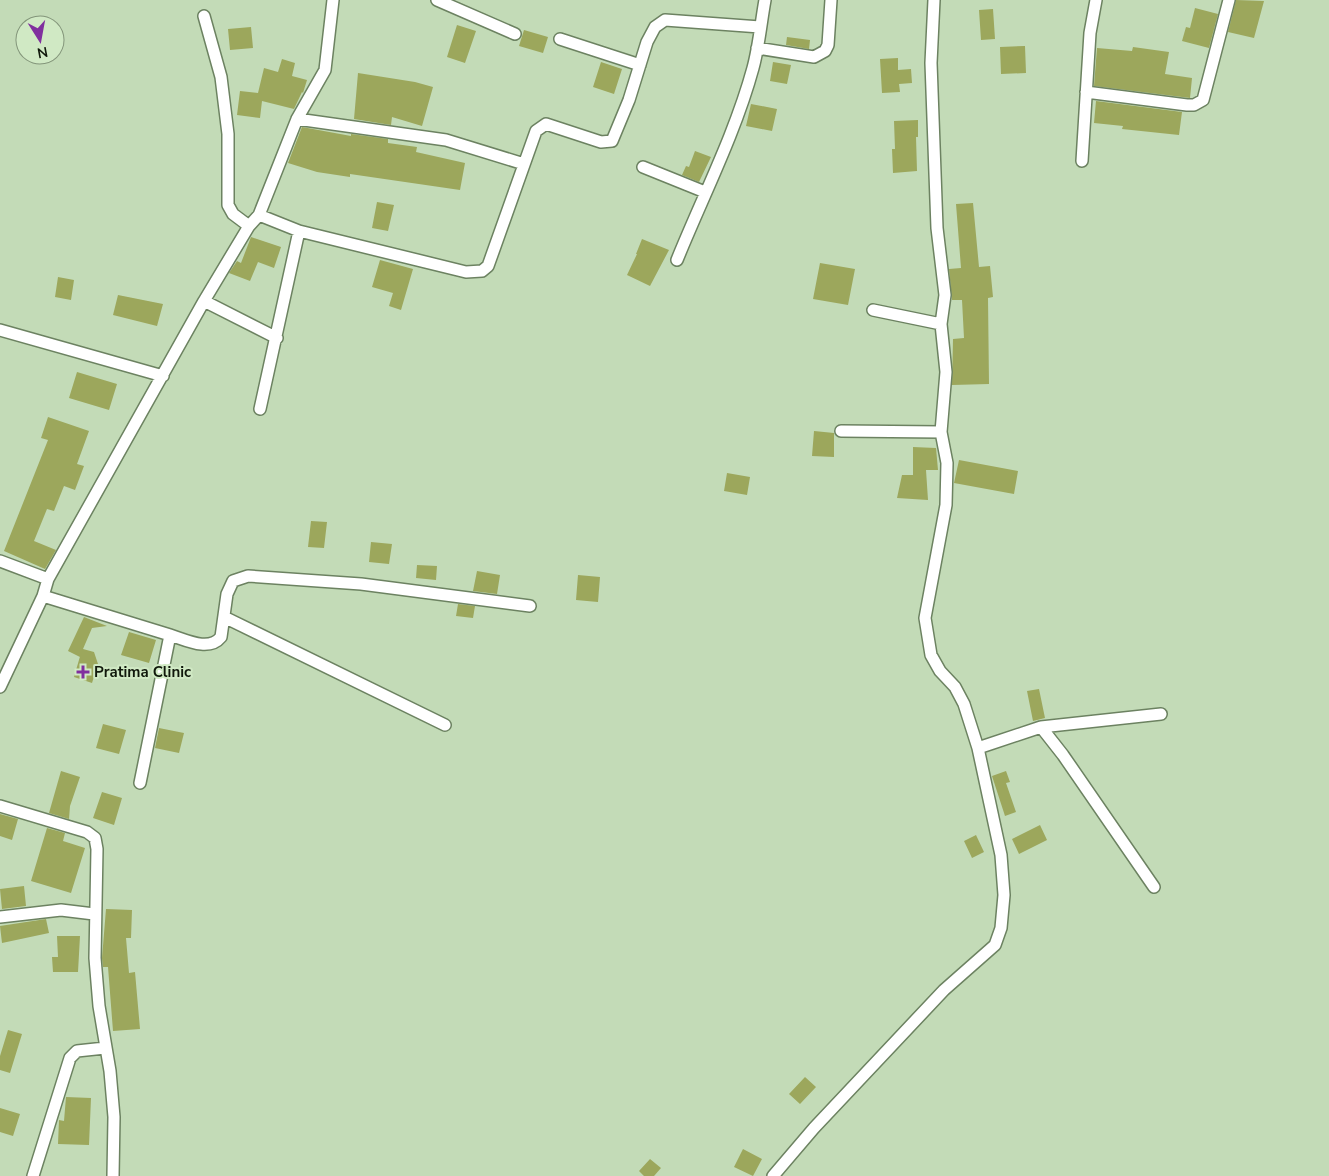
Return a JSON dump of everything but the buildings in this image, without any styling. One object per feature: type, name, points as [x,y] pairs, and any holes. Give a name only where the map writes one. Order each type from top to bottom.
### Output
[{"type":"street","points":[[0,687],[43,596],[48,579],[204,301],[249,226],[259,215],[297,119],[325,70],[333,0]]},
{"type":"street","points":[[437,0],[515,34]]},
{"type":"street","points":[[677,260],[705,192],[716,172],[754,67],[765,0]]},
{"type":"street","points":[[757,48],[814,56],[820,54],[828,45],[831,0]]},
{"type":"street","points":[[773,1176],[814,1128],[944,990],[994,945],[1001,928],[1003,904],[1002,855],[978,748],[956,687],[940,671],[931,655],[927,642],[924,618],[946,504],[948,463],[941,432],[946,372],[941,324],[945,295],[937,228],[930,63],[934,0]]},
{"type":"street","points":[[1082,161],[1090,33],[1096,0]]},
{"type":"street","points":[[1086,92],[1187,105],[1200,103],[1203,100],[1229,0]]},
{"type":"street","points":[[204,16],[221,77],[228,134],[228,205],[233,214],[249,226]]},
{"type":"street","points":[[259,215],[299,231],[466,272],[482,271],[488,266],[536,131],[546,124],[601,142],[612,141],[655,27],[665,20],[760,26]]},
{"type":"street","points":[[560,39],[640,65]]},
{"type":"street","points":[[297,119],[446,140],[524,164]]},
{"type":"street","points":[[643,167],[705,192]]},
{"type":"street","points":[[260,409],[299,231]]},
{"type":"street","points":[[204,301],[277,338]]},
{"type":"street","points":[[873,310],[941,324]]},
{"type":"street","points":[[0,330],[163,376]]},
{"type":"street","points":[[841,431],[941,432]]},
{"type":"street","points":[[0,561],[48,579]]},
{"type":"street","points":[[43,596],[206,645],[217,642],[220,637],[227,594],[233,581],[248,576],[361,584],[530,606]]},
{"type":"street","points":[[224,617],[445,725]]},
{"type":"street","points":[[140,783],[170,635]]},
{"type":"street","points":[[978,748],[1040,727],[1161,714]]},
{"type":"street","points":[[1040,727],[1063,755],[1154,887]]},
{"type":"street","points":[[0,806],[86,832],[95,838],[97,849],[94,958],[105,1048],[110,1071],[114,1117],[113,1176]]},
{"type":"street","points":[[0,917],[61,910],[94,914]]},
{"type":"street","points":[[32,1176],[70,1058],[77,1051],[105,1048]]},
{"type":"place","name":"Pratima Clinic","points":[[83,672]]}]
